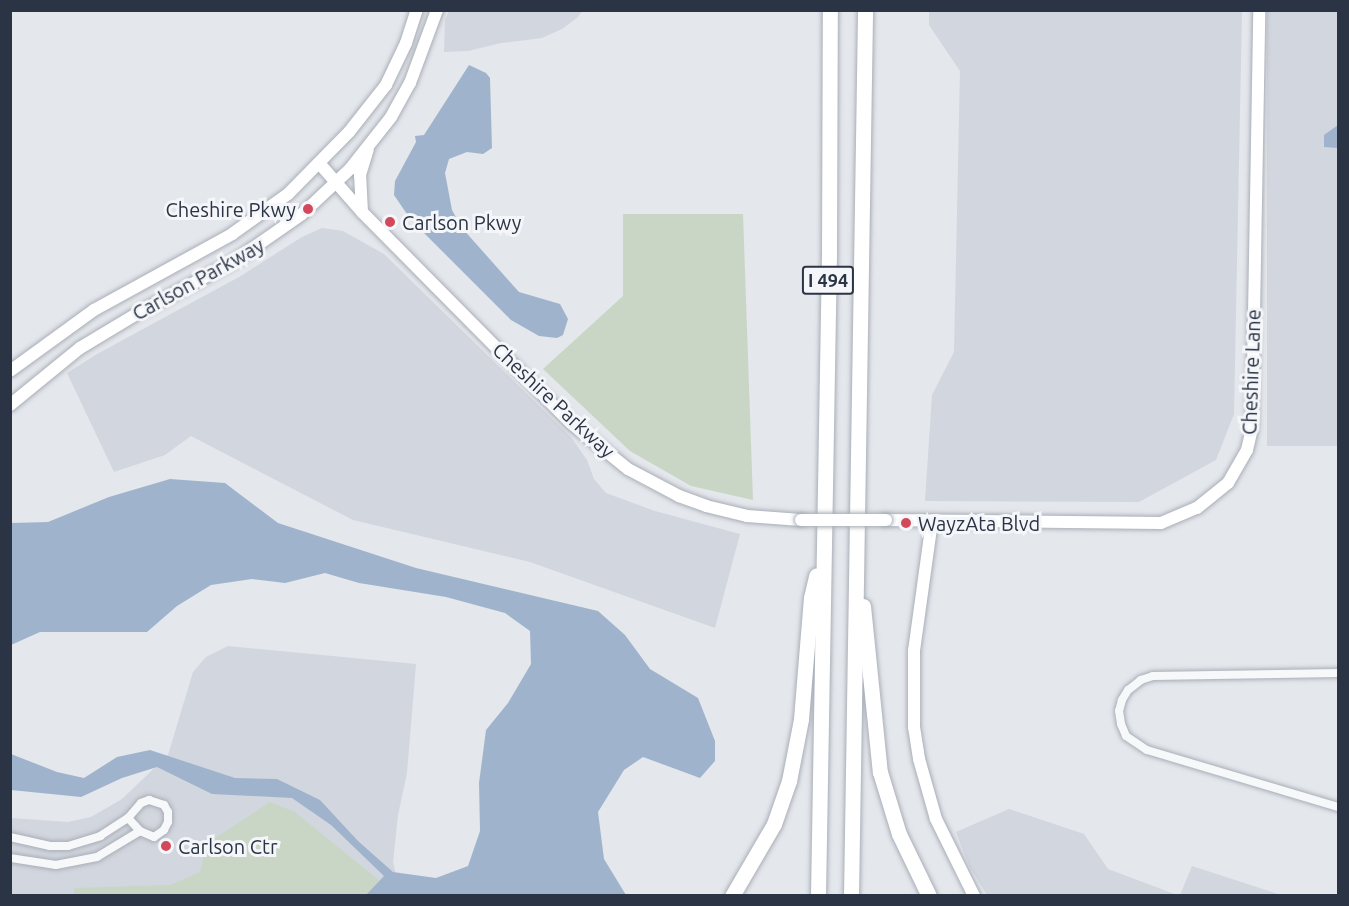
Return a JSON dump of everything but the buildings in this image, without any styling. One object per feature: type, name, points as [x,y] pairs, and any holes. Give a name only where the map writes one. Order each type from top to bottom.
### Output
[{"type":"highway","name":"I 494","points":[[818,896],[829,255],[830,10]]},
{"type":"highway","name":"I 494","points":[[851,896],[857,537],[856,436],[865,10]]},
{"type":"highway","points":[[857,537],[880,772],[899,834],[929,896]]},
{"type":"highway","points":[[732,896],[774,824],[789,781],[801,719],[811,598],[823,550]]},
{"type":"street","name":"Carlson Parkway","points":[[10,371],[94,310],[232,234],[288,194],[349,132],[386,85],[406,43],[417,10]]},
{"type":"street","name":"Carlson Parkway","points":[[10,405],[63,360],[107,330],[236,260],[275,235],[336,182],[391,117],[410,83],[437,10]]},
{"type":"street","name":"Cheshire Lane","points":[[886,520],[1161,523],[1197,508],[1214,497],[1239,467],[1252,429],[1259,10]]},
{"type":"street","points":[[362,212],[360,175],[370,143]]},
{"type":"street","name":"Cheshire Parkway","points":[[319,164],[362,212],[571,423],[628,468],[679,496],[706,506],[747,516],[886,520]]},
{"type":"street","points":[[932,521],[914,650],[915,727],[919,759],[936,819],[974,896]]},
{"type":"street","points":[[1338,673],[1153,676],[1134,685],[1122,700],[1121,724],[1126,736],[1147,750],[1338,807]]},
{"type":"street","points":[[10,837],[50,846],[68,846],[100,836],[128,818],[141,803],[149,800],[164,804],[168,822],[164,830],[154,837],[140,831],[128,818]]},
{"type":"street","points":[[10,858],[56,865],[75,862],[98,857],[140,831]]},
{"type":"shaded area","points":[[449,10],[582,11],[562,29],[542,38],[501,43],[468,51],[444,52],[445,20]]},
{"type":"shaded area","points":[[929,11],[1242,11],[1234,414],[1216,460],[1139,502],[925,501],[932,395],[954,352],[960,71],[929,25]]},
{"type":"shaded area","points":[[1267,11],[1338,11],[1338,446],[1267,446]]},
{"type":"shaded area","points":[[322,228],[343,231],[384,254],[571,437],[587,460],[594,479],[606,493],[655,511],[740,534],[715,628],[530,562],[353,520],[191,436],[165,455],[114,472],[67,373],[97,354],[239,277],[302,237]]},
{"type":"shaded area","points":[[228,646],[416,664],[407,773],[398,815],[393,862],[401,895],[11,896],[11,818],[68,822],[91,817],[122,799],[168,755],[193,672],[206,657]]},
{"type":"shaded area","points":[[1009,809],[1084,834],[1108,869],[1177,895],[987,895],[969,866],[956,832]]},
{"type":"shaded area","points":[[1192,866],[1281,895],[1180,895]]},
{"type":"green space","points":[[623,214],[743,214],[753,500],[691,486],[630,451],[543,369],[623,296]]},
{"type":"green space","points":[[270,802],[295,812],[381,882],[381,895],[74,896],[74,888],[170,885],[200,872],[206,844]]},
{"type":"water","points":[[469,65],[486,73],[490,78],[492,148],[483,154],[467,152],[449,159],[445,173],[452,210],[462,228],[519,292],[560,304],[568,319],[563,335],[557,338],[539,336],[511,320],[411,220],[394,195],[395,181],[416,142],[415,136],[424,135]]},
{"type":"water","points":[[1338,125],[1338,148],[1324,147],[1324,135]]},
{"type":"water","points":[[170,479],[225,483],[278,523],[416,568],[598,611],[625,635],[650,669],[698,698],[715,741],[715,761],[700,778],[643,757],[624,770],[598,812],[604,859],[626,895],[366,895],[384,876],[331,825],[292,798],[212,794],[157,767],[122,778],[81,797],[11,790],[11,754],[57,772],[84,778],[117,757],[150,750],[235,778],[277,779],[320,800],[358,841],[393,872],[436,878],[468,866],[480,831],[479,783],[486,730],[508,703],[531,664],[530,631],[505,613],[446,597],[359,583],[325,573],[285,583],[252,579],[211,585],[177,606],[147,632],[40,632],[11,645],[11,523],[48,522],[109,497]]},
{"type":"place","name":"Cheshire Pkwy","points":[[308,209]]},
{"type":"place","name":"Carlson Pkwy","points":[[390,222]]},
{"type":"place","name":"WayzAta Blvd","points":[[906,523]]},
{"type":"place","name":"Carlson Ctr","points":[[166,846]]}]
